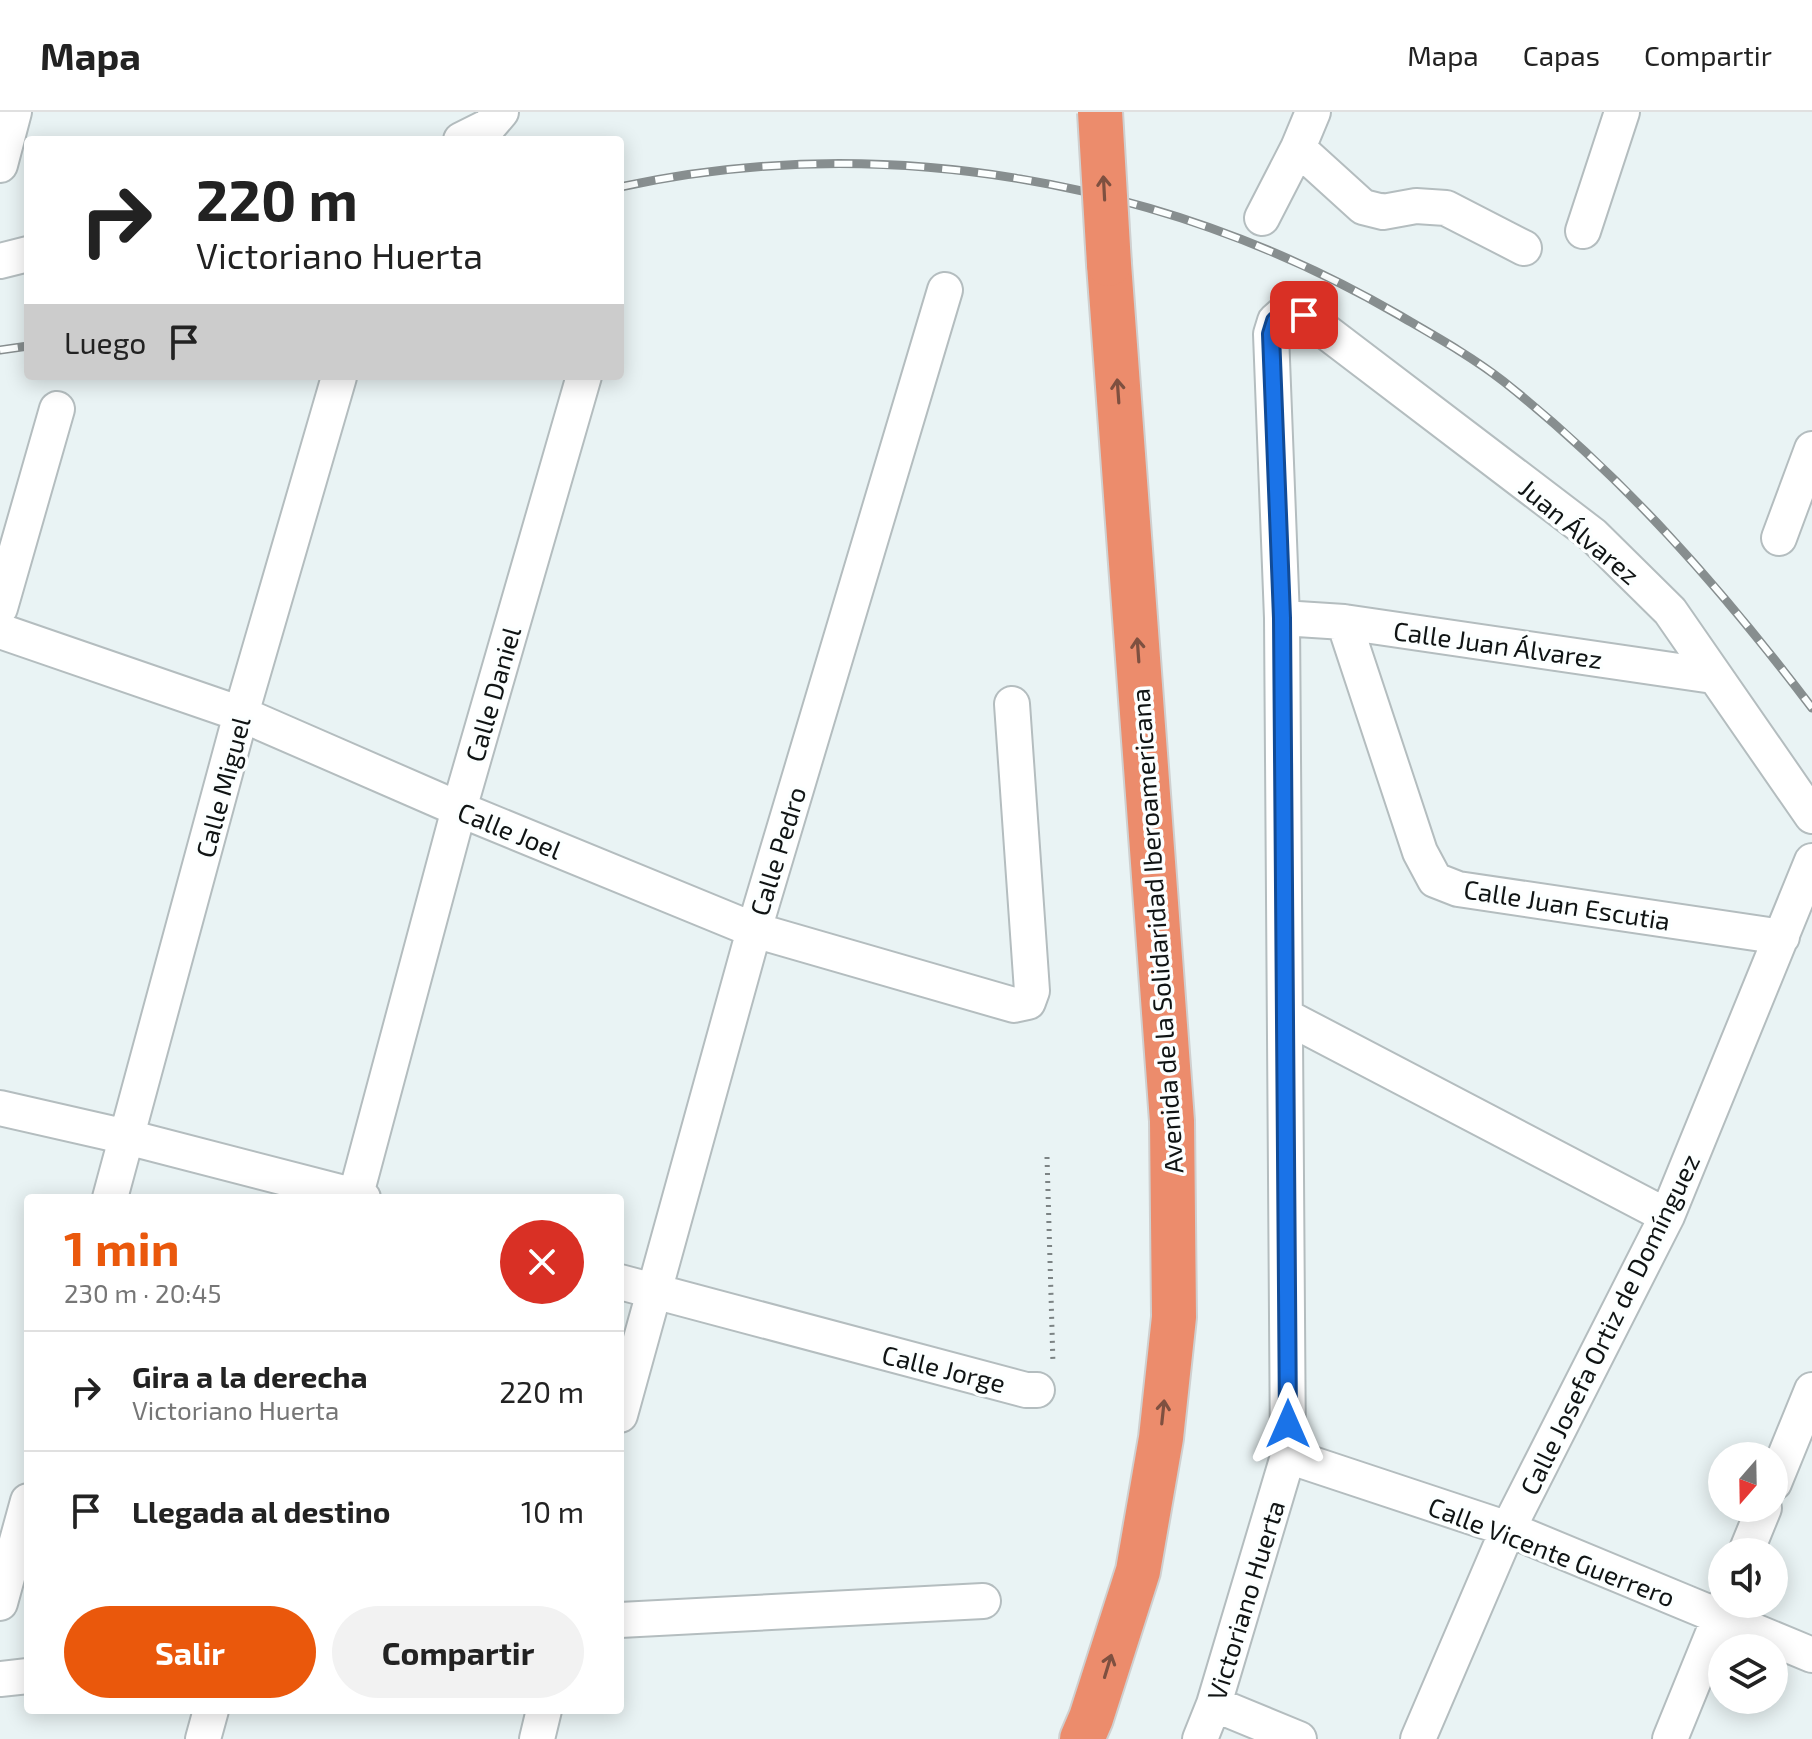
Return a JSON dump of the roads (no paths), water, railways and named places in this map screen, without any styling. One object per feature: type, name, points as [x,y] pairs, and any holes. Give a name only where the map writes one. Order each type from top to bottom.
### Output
[{"type":"highway","name":"Avenida de la Solidaridad Iberoamericana","points":[[1082,1739],[1138,1571],[1161,1438],[1174,1317],[1172,1121],[1100,112]]},
{"type":"street","points":[[0,165],[14,112]]},
{"type":"street","points":[[469,136],[489,126],[501,112]]},
{"type":"street","points":[[1262,218],[1313,112]]},
{"type":"street","points":[[1583,231],[1622,112]]},
{"type":"street","points":[[1298,148],[1363,207],[1383,212],[1416,206],[1446,208],[1524,248]]},
{"type":"street","points":[[0,261],[24,255]]},
{"type":"street","name":"Calle Pedro","points":[[624,1400],[754,930],[945,290]]},
{"type":"street","name":"Victoriano Huerta","points":[[1200,1739],[1214,1704],[1288,1456],[1282,618],[1271,334],[1275,321],[1284,313]]},
{"type":"street","name":"Juan Álvarez","points":[[1284,313],[1304,315],[1593,535],[1670,611],[1812,816]]},
{"type":"street","name":"Calle Miguel","points":[[111,1194],[241,714],[338,380]]},
{"type":"street","name":"Calle Daniel","points":[[359,1194],[459,809],[583,380]]},
{"type":"street","points":[[0,608],[57,409]]},
{"type":"street","points":[[1779,538],[1812,449]]},
{"type":"street","name":"Calle Juan Álvarez","points":[[1282,618],[1344,622],[1713,676]]},
{"type":"street","name":"Calle Juan Escutia","points":[[1344,622],[1420,852],[1435,880],[1458,889],[1782,937]]},
{"type":"street","name":"Calle Joel","points":[[0,631],[241,714],[459,809],[754,930],[1014,1005],[1028,1002],[1032,991],[1012,704]]},
{"type":"street","name":"Calle Josefa Ortiz de Domínguez","points":[[1418,1739],[1508,1529],[1667,1216],[1812,861]]},
{"type":"street","points":[[1285,1016],[1667,1216]]},
{"type":"street","points":[[0,1108],[127,1137],[346,1194]]},
{"type":"street","name":"Calle Jorge","points":[[624,1283],[1026,1390],[1037,1390]]},
{"type":"street","points":[[1788,1449],[1812,1390]]},
{"type":"street","name":"Calle Vicente Guerrero","points":[[1288,1456],[1508,1529],[1708,1605]]},
{"type":"street","points":[[0,1603],[24,1516]]},
{"type":"street","points":[[624,1620],[983,1601]]},
{"type":"street","points":[[1670,1739],[1719,1618]]},
{"type":"street","name":"Calle Vicente Guerrero","points":[[1738,1618],[1812,1655]]},
{"type":"street","points":[[0,1679],[24,1676]]},
{"type":"street","points":[[1214,1704],[1299,1739]]},
{"type":"street","points":[[203,1739],[210,1714]]},
{"type":"street","points":[[537,1739],[543,1714]]},
{"type":"railway","points":[[624,186],[719,171],[820,164],[920,167],[1020,179],[1119,200],[1215,230],[1308,268],[1397,314],[1465,354],[1547,417],[1668,535],[1742,620],[1812,708]]},
{"type":"railway","points":[[0,350],[24,347]]}]
